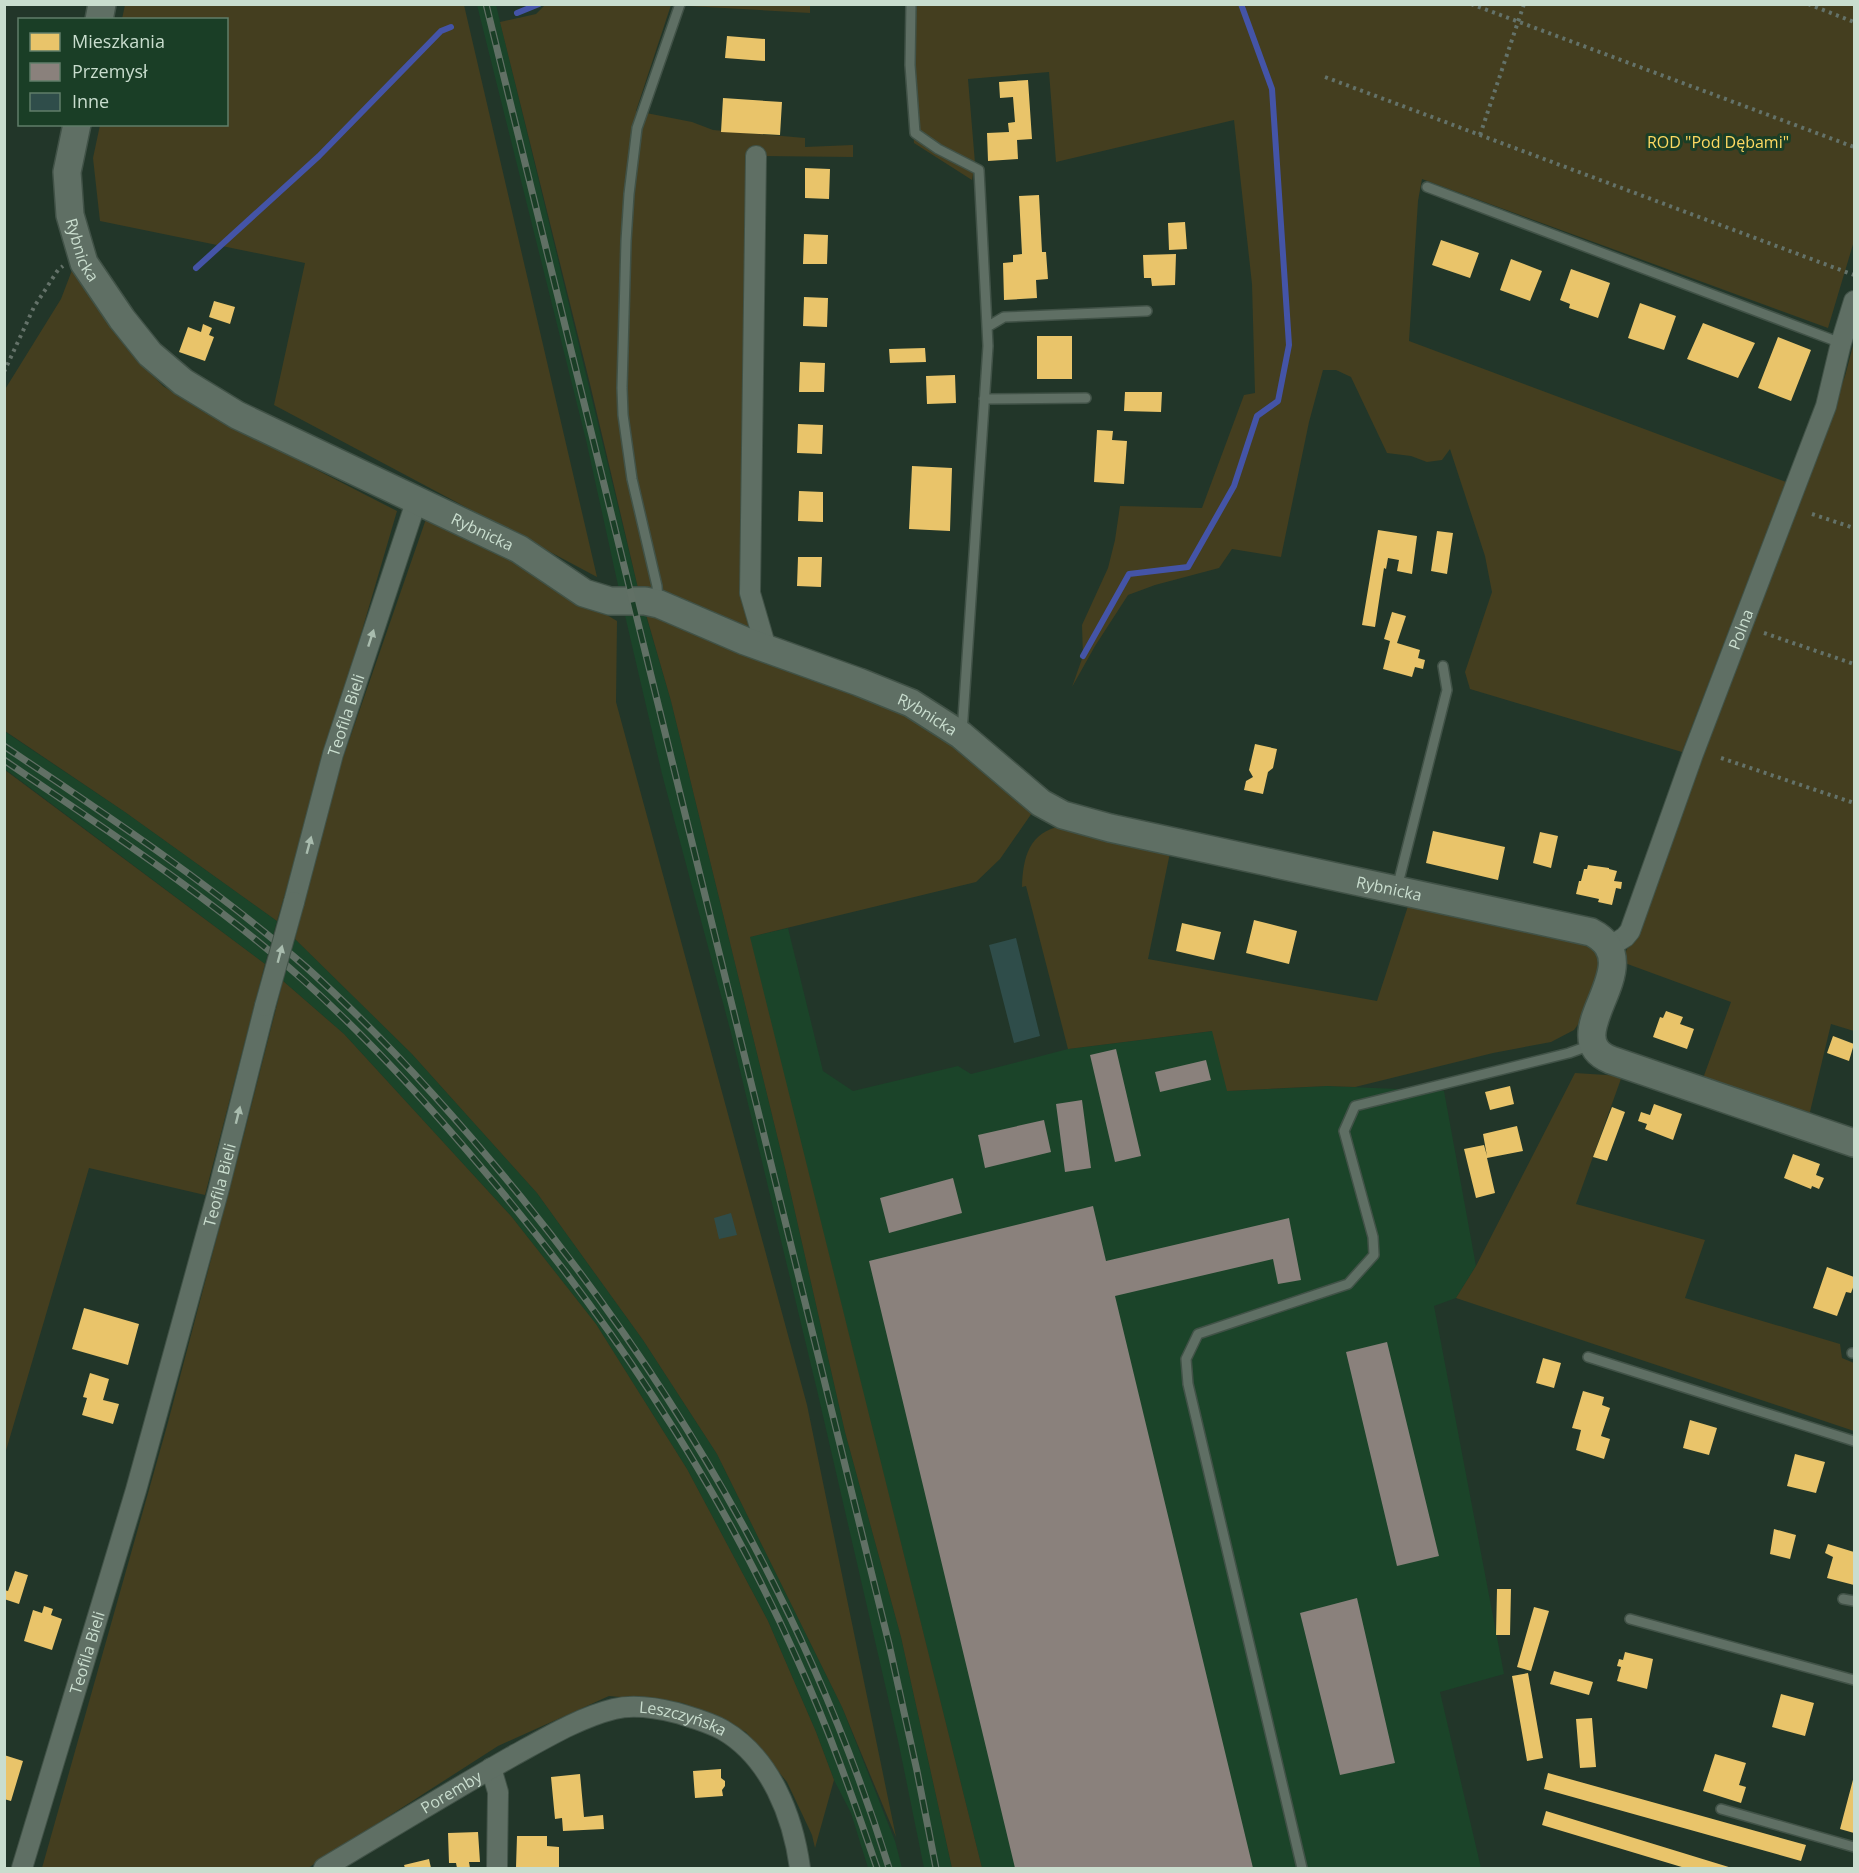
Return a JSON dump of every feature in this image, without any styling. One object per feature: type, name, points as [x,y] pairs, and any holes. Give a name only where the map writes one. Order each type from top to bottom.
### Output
[{"type":"street","name":"Rybnicka","points":[[77,126],[68,172],[70,215],[84,263],[122,319],[150,354],[183,382],[237,415],[519,549],[567,582],[597,598],[618,602],[645,601],[658,604],[766,648],[902,699],[932,715],[961,735],[1028,794],[1071,818],[1580,928],[1598,936],[1609,947]]},
{"type":"street","points":[[756,156],[750,593],[766,648]]},
{"type":"street","name":"Polna","points":[[1609,947],[1630,931],[1690,763],[1826,406],[1854,301]]},
{"type":"street","name":"Teofila Bieli","points":[[22,1869],[136,1490],[218,1192],[333,754],[417,502]]},
{"type":"street","points":[[1609,947],[1613,968],[1593,1023],[1594,1044],[1601,1055],[1854,1143]]},
{"type":"street","name":"Leszczyńska","points":[[491,1768],[569,1726],[616,1709],[654,1708],[701,1720],[729,1734],[762,1768],[793,1827],[800,1869]]},
{"type":"street","name":"Poremby","points":[[324,1869],[491,1768],[498,1792],[497,1869]]},
{"type":"lane","points":[[658,604],[657,586],[632,479],[623,415],[626,252],[629,194],[637,128],[680,4]]},
{"type":"lane","points":[[911,4],[910,65],[915,133],[938,149],[979,170],[988,346],[961,735]]},
{"type":"lane","points":[[1427,187],[1841,343]]},
{"type":"lane","points":[[987,327],[1004,317],[1147,311]]},
{"type":"lane","points":[[984,399],[1086,398]]},
{"type":"lane","points":[[1397,890],[1447,690],[1443,666]]},
{"type":"lane","points":[[1302,1869],[1188,1384],[1186,1359],[1198,1334],[1348,1284],[1374,1255],[1372,1237],[1344,1131],[1355,1106],[1569,1053],[1594,1044]]},
{"type":"lane","points":[[1588,1357],[1854,1441]]},
{"type":"lane","points":[[1843,1599],[1854,1601]]},
{"type":"lane","points":[[1630,1619],[1854,1680]]},
{"type":"lane","points":[[1721,1809],[1854,1847]]},
{"type":"path","points":[[1471,4],[1854,147]]},
{"type":"path","points":[[1480,135],[1524,4]]},
{"type":"path","points":[[1808,4],[1854,22]]},
{"type":"path","points":[[1324,76],[1854,275]]},
{"type":"path","points":[[4,372],[34,307],[58,270],[80,253]]},
{"type":"path","points":[[1812,514],[1854,528]]},
{"type":"path","points":[[1764,633],[1854,664]]},
{"type":"path","points":[[1721,758],[1854,802]]},
{"type":"shaded area","points":[[477,5],[496,5],[638,588],[671,701],[785,1168],[845,1432],[901,1637],[952,1868],[924,1868],[899,1745],[817,1390],[731,1033],[662,774],[586,440]]},
{"type":"shaded area","points":[[4,731],[125,812],[277,921],[265,964],[5,769]]},
{"type":"shaded area","points":[[788,928],[823,1071],[853,1091],[958,1066],[971,1074],[1068,1049],[1213,1031],[1228,1091],[1327,1086],[1444,1091],[1476,1266],[1456,1298],[1434,1306],[1504,1674],[1440,1692],[1481,1868],[982,1868],[749,937]]},
{"type":"shaded area","points":[[295,939],[412,1054],[537,1193],[643,1340],[717,1454],[842,1707],[895,1841],[902,1868],[868,1868],[851,1813],[834,1780],[768,1621],[687,1469],[596,1324],[511,1216],[344,1034],[283,981]]},
{"type":"green space","points":[[125,5],[464,5],[597,577],[274,405],[305,263],[100,221],[93,158],[100,126],[228,126],[228,18],[122,18]]},
{"type":"green space","points":[[545,5],[671,5],[636,111],[692,122],[713,130],[805,138],[805,147],[853,145],[853,157],[756,156],[756,633],[638,588],[500,22],[536,14]]},
{"type":"green space","points":[[671,5],[810,5],[810,13]]},
{"type":"green space","name":"ROD \"Pod Dębami\"","points":[[906,5],[1854,5],[1854,241],[1828,328],[1422,179],[1418,201],[1409,341],[1786,482],[1682,752],[1470,689],[1465,672],[1492,592],[1485,556],[1450,449],[1442,460],[1427,462],[1411,456],[1387,453],[1351,377],[1336,370],[1323,370],[1309,422],[1281,557],[1232,549],[1219,568],[1155,585],[1128,595],[1072,687],[1083,656],[1082,625],[1108,568],[1120,506],[1202,508],[1244,395],[1255,393],[1252,284],[1234,120],[1056,162],[1049,72],[968,79],[975,163],[972,180],[914,143]]},
{"type":"green space","points":[[74,265],[127,349],[163,386],[202,411],[397,511],[277,921],[125,812],[5,731],[4,391],[61,299]]},
{"type":"green space","points":[[1854,342],[1854,1031],[1831,1024],[1809,1116],[1702,1081],[1731,1002],[1622,962],[1808,476],[1845,376]]},
{"type":"green space","points":[[426,519],[511,558],[617,621],[616,702],[807,1405],[896,1837],[842,1707],[717,1454],[643,1340],[537,1193],[412,1054],[295,939],[336,778]]},
{"type":"green space","points":[[645,611],[920,718],[1034,810],[1000,859],[976,882],[750,937],[982,1868],[952,1868],[901,1637],[845,1432],[785,1168],[671,701]]},
{"type":"green space","points":[[5,770],[265,964],[205,1195],[89,1168],[5,1454]]},
{"type":"green space","points":[[1062,826],[1171,848],[1148,959],[1377,1001],[1409,903],[1580,936],[1605,959],[1587,1012],[1574,1030],[1551,1042],[1493,1053],[1355,1087],[1327,1086],[1227,1091],[1212,1031],[1068,1049],[1026,886],[1022,887],[1026,856],[1035,840],[1051,829]]},
{"type":"green space","points":[[283,981],[344,1034],[511,1216],[596,1324],[687,1469],[768,1621],[834,1780],[815,1848],[812,1835],[787,1782],[746,1732],[683,1703],[609,1696],[498,1746],[308,1868],[42,1868],[167,1426]]},
{"type":"green space","points":[[1575,1073],[1622,1076],[1576,1204],[1705,1240],[1685,1298],[1840,1344],[1842,1358],[1854,1363],[1854,1431],[1456,1298],[1476,1266]]},
{"type":"building: Mieszkania","points":[[727,36],[765,39],[765,61],[725,58]]},
{"type":"building: Mieszkania","points":[[1028,80],[1032,139],[1017,140],[1018,159],[988,161],[987,133],[1009,132],[1008,123],[1015,122],[1013,97],[1000,98],[999,82]]},
{"type":"building: Mieszkania","points":[[723,98],[782,102],[780,135],[721,132]]},
{"type":"building: Mieszkania","points":[[805,168],[830,169],[829,199],[805,198]]},
{"type":"building: Mieszkania","points":[[1039,195],[1042,252],[1046,252],[1048,279],[1036,280],[1037,298],[1004,300],[1003,263],[1013,262],[1013,255],[1022,254],[1019,196]]},
{"type":"building: Mieszkania","points":[[1185,222],[1187,249],[1169,250],[1168,223]]},
{"type":"building: Mieszkania","points":[[804,234],[828,235],[827,264],[803,264]]},
{"type":"building: Mieszkania","points":[[1441,240],[1479,253],[1470,278],[1432,265]]},
{"type":"building: Mieszkania","points":[[1176,254],[1175,285],[1152,286],[1151,278],[1144,278],[1143,255]]},
{"type":"building: Mieszkania","points":[[1511,259],[1542,271],[1530,301],[1500,290]]},
{"type":"building: Mieszkania","points":[[1571,269],[1610,283],[1598,318],[1569,308],[1570,304],[1560,300]]},
{"type":"building: Mieszkania","points":[[804,297],[828,298],[827,327],[803,326]]},
{"type":"building: Mieszkania","points":[[214,301],[235,307],[230,324],[209,317]]},
{"type":"building: Mieszkania","points":[[1640,303],[1676,316],[1664,350],[1628,338]]},
{"type":"building: Mieszkania","points":[[1703,323],[1755,343],[1738,378],[1687,359]]},
{"type":"building: Mieszkania","points":[[203,324],[212,328],[209,335],[214,337],[205,361],[179,352],[188,327],[201,332]]},
{"type":"building: Mieszkania","points":[[1037,336],[1072,336],[1072,379],[1037,379]]},
{"type":"building: Mieszkania","points":[[1778,337],[1811,350],[1791,401],[1758,388]]},
{"type":"building: Mieszkania","points":[[925,348],[926,362],[890,363],[889,349]]},
{"type":"building: Mieszkania","points":[[800,362],[825,363],[824,392],[799,392]]},
{"type":"building: Mieszkania","points":[[955,375],[956,403],[927,404],[926,376]]},
{"type":"building: Mieszkania","points":[[1125,392],[1162,392],[1161,412],[1124,411]]},
{"type":"building: Mieszkania","points":[[798,424],[823,425],[822,454],[797,453]]},
{"type":"building: Mieszkania","points":[[1097,430],[1113,431],[1112,440],[1127,441],[1124,484],[1094,482]]},
{"type":"building: Mieszkania","points":[[912,466],[952,468],[950,531],[909,529]]},
{"type":"building: Mieszkania","points":[[799,491],[823,492],[823,522],[798,521]]},
{"type":"building: Mieszkania","points":[[1378,530],[1417,536],[1412,574],[1397,571],[1399,560],[1388,558],[1386,569],[1384,568],[1375,627],[1362,625]]},
{"type":"building: Mieszkania","points":[[1437,531],[1453,533],[1447,574],[1431,571]]},
{"type":"building: Mieszkania","points":[[798,557],[822,557],[821,587],[797,586]]},
{"type":"building: Mieszkania","points":[[1392,612],[1406,616],[1397,643],[1420,650],[1418,658],[1425,660],[1423,669],[1415,667],[1412,677],[1383,669],[1390,641],[1384,639]]},
{"type":"building: Mieszkania","points":[[1255,744],[1277,749],[1273,768],[1268,772],[1263,794],[1244,790],[1246,781],[1253,777],[1249,770]]},
{"type":"building: Mieszkania","points":[[1433,831],[1505,847],[1498,880],[1426,863]]},
{"type":"building: Mieszkania","points":[[1540,832],[1558,836],[1551,868],[1533,863]]},
{"type":"building: Mieszkania","points":[[1588,865],[1617,871],[1614,881],[1622,882],[1621,889],[1616,888],[1612,905],[1598,902],[1599,899],[1576,894],[1579,881]]},
{"type":"building: Mieszkania","points":[[1254,920],[1297,931],[1289,964],[1246,953]]},
{"type":"building: Mieszkania","points":[[1182,923],[1221,932],[1214,960],[1176,951]]},
{"type":"building: Mieszkania","points":[[1666,1011],[1683,1017],[1680,1024],[1694,1029],[1687,1049],[1653,1037],[1660,1017],[1663,1018]]},
{"type":"building: Mieszkania","points":[[1833,1036],[1854,1044],[1849,1061],[1827,1053]]},
{"type":"building: Mieszkania","points":[[1510,1086],[1514,1104],[1490,1110],[1485,1092]]},
{"type":"building: Mieszkania","points":[[1654,1104],[1682,1114],[1673,1140],[1645,1129],[1647,1124],[1638,1121],[1641,1112],[1650,1115]]},
{"type":"building: Mieszkania","points":[[1612,1107],[1625,1112],[1607,1161],[1593,1157]]},
{"type":"building: Mieszkania","points":[[1517,1126],[1523,1151],[1487,1158],[1495,1193],[1476,1198],[1464,1149],[1484,1145],[1487,1156],[1483,1134]]},
{"type":"building: Mieszkania","points":[[1793,1154],[1820,1164],[1816,1175],[1824,1178],[1819,1189],[1812,1186],[1811,1189],[1784,1178]]},
{"type":"building: Mieszkania","points":[[1827,1267],[1854,1277],[1851,1293],[1846,1292],[1837,1316],[1813,1308]]},
{"type":"building: Mieszkania","points":[[84,1308],[139,1324],[128,1365],[72,1349]]},
{"type":"building: Mieszkania","points":[[1543,1358],[1561,1363],[1554,1388],[1536,1383]]},
{"type":"building: Mieszkania","points":[[90,1373],[109,1379],[103,1400],[119,1404],[113,1424],[82,1415],[87,1398],[83,1397]]},
{"type":"building: Mieszkania","points":[[1583,1391],[1604,1397],[1602,1405],[1610,1408],[1601,1436],[1610,1439],[1604,1459],[1576,1450],[1581,1430],[1572,1428]]},
{"type":"building: Mieszkania","points":[[1690,1420],[1717,1428],[1709,1455],[1683,1448]]},
{"type":"building: Mieszkania","points":[[1795,1454],[1825,1462],[1816,1493],[1787,1486]]},
{"type":"building: Mieszkania","points":[[1774,1529],[1796,1535],[1790,1559],[1770,1554]]},
{"type":"building: Mieszkania","points":[[1828,1544],[1854,1552],[1854,1585],[1827,1578],[1833,1557],[1825,1553]]},
{"type":"building: Mieszkania","points":[[15,1571],[28,1575],[19,1604],[4,1599],[4,1590],[8,1591]]},
{"type":"building: Mieszkania","points":[[1497,1589],[1511,1589],[1510,1635],[1496,1635]]},
{"type":"building: Mieszkania","points":[[44,1606],[53,1609],[51,1615],[62,1619],[52,1650],[24,1641],[33,1610],[42,1613]]},
{"type":"building: Mieszkania","points":[[1534,1607],[1549,1611],[1531,1671],[1517,1667]]},
{"type":"building: Mieszkania","points":[[1625,1652],[1653,1659],[1647,1689],[1617,1681],[1621,1667],[1617,1666],[1619,1659],[1623,1660]]},
{"type":"building: Mieszkania","points":[[1554,1671],[1593,1682],[1589,1695],[1550,1684]]},
{"type":"building: Mieszkania","points":[[1528,1673],[1543,1758],[1527,1761],[1512,1676]]},
{"type":"building: Mieszkania","points":[[1781,1694],[1814,1703],[1805,1736],[1772,1727]]},
{"type":"building: Mieszkania","points":[[1592,1718],[1596,1767],[1580,1768],[1576,1719]]},
{"type":"building: Mieszkania","points":[[1715,1754],[1746,1763],[1739,1785],[1746,1787],[1741,1803],[1703,1791]]},
{"type":"building: Mieszkania","points":[[4,1755],[23,1761],[11,1801],[4,1799]]},
{"type":"building: Mieszkania","points":[[721,1769],[721,1778],[725,1781],[723,1796],[695,1798],[693,1771]]},
{"type":"building: Mieszkania","points":[[1548,1773],[1806,1845],[1801,1861],[1544,1789]]},
{"type":"building: Mieszkania","points":[[580,1774],[584,1817],[603,1815],[604,1829],[563,1831],[562,1818],[555,1819],[551,1777]]},
{"type":"building: Mieszkania","points":[[1854,1776],[1854,1833],[1840,1829]]},
{"type":"building: Mieszkania","points":[[1546,1811],[1732,1868],[1685,1868],[1542,1825]]},
{"type":"building: Mieszkania","points":[[478,1832],[480,1862],[469,1862],[470,1868],[457,1868],[456,1863],[449,1863],[448,1833]]},
{"type":"building: Mieszkania","points":[[517,1836],[547,1836],[547,1846],[559,1847],[559,1868],[516,1867]]},
{"type":"building: Mieszkania","points":[[429,1859],[431,1868],[405,1868],[404,1865]]},
{"type":"building: Przemysł","points":[[1116,1049],[1141,1156],[1115,1162],[1090,1055]]},
{"type":"building: Przemysł","points":[[1206,1060],[1211,1080],[1160,1092],[1155,1072]]},
{"type":"building: Przemysł","points":[[1082,1100],[1091,1168],[1065,1172],[1056,1104]]},
{"type":"building: Przemysł","points":[[1044,1120],[1051,1152],[985,1168],[978,1135]]},
{"type":"building: Przemysł","points":[[953,1178],[962,1213],[889,1233],[880,1198]]},
{"type":"building: Przemysł","points":[[1093,1206],[1106,1261],[1289,1218],[1301,1280],[1278,1284],[1273,1259],[1115,1296],[1253,1868],[1015,1868],[869,1261]]},
{"type":"building: Przemysł","points":[[1387,1342],[1439,1556],[1397,1566],[1346,1352]]},
{"type":"building: Przemysł","points":[[1357,1598],[1395,1763],[1340,1775],[1300,1613]]},
{"type":"building: Inne","points":[[1016,938],[1040,1036],[1014,1043],[989,945]]},
{"type":"building: Inne","points":[[731,1213],[737,1235],[719,1239],[714,1218]]},
{"type":"waterway","points":[[517,13],[539,4]]},
{"type":"waterway","points":[[1083,656],[1129,574],[1188,567],[1234,486],[1257,416],[1278,401],[1289,345],[1272,89],[1241,4]]},
{"type":"waterway","points":[[196,268],[319,156],[441,31],[451,27]]},
{"type":"railway","points":[[486,4],[889,1644],[936,1868]]},
{"type":"railway","points":[[4,746],[197,879],[306,967],[418,1078],[521,1197],[581,1274],[637,1352],[738,1515],[782,1600],[822,1687],[858,1776],[889,1868]]},
{"type":"railway","points":[[4,760],[194,892],[302,979],[351,1025],[420,1097],[532,1229],[619,1345],[697,1466],[733,1529],[766,1593],[819,1710],[877,1868]]}]
